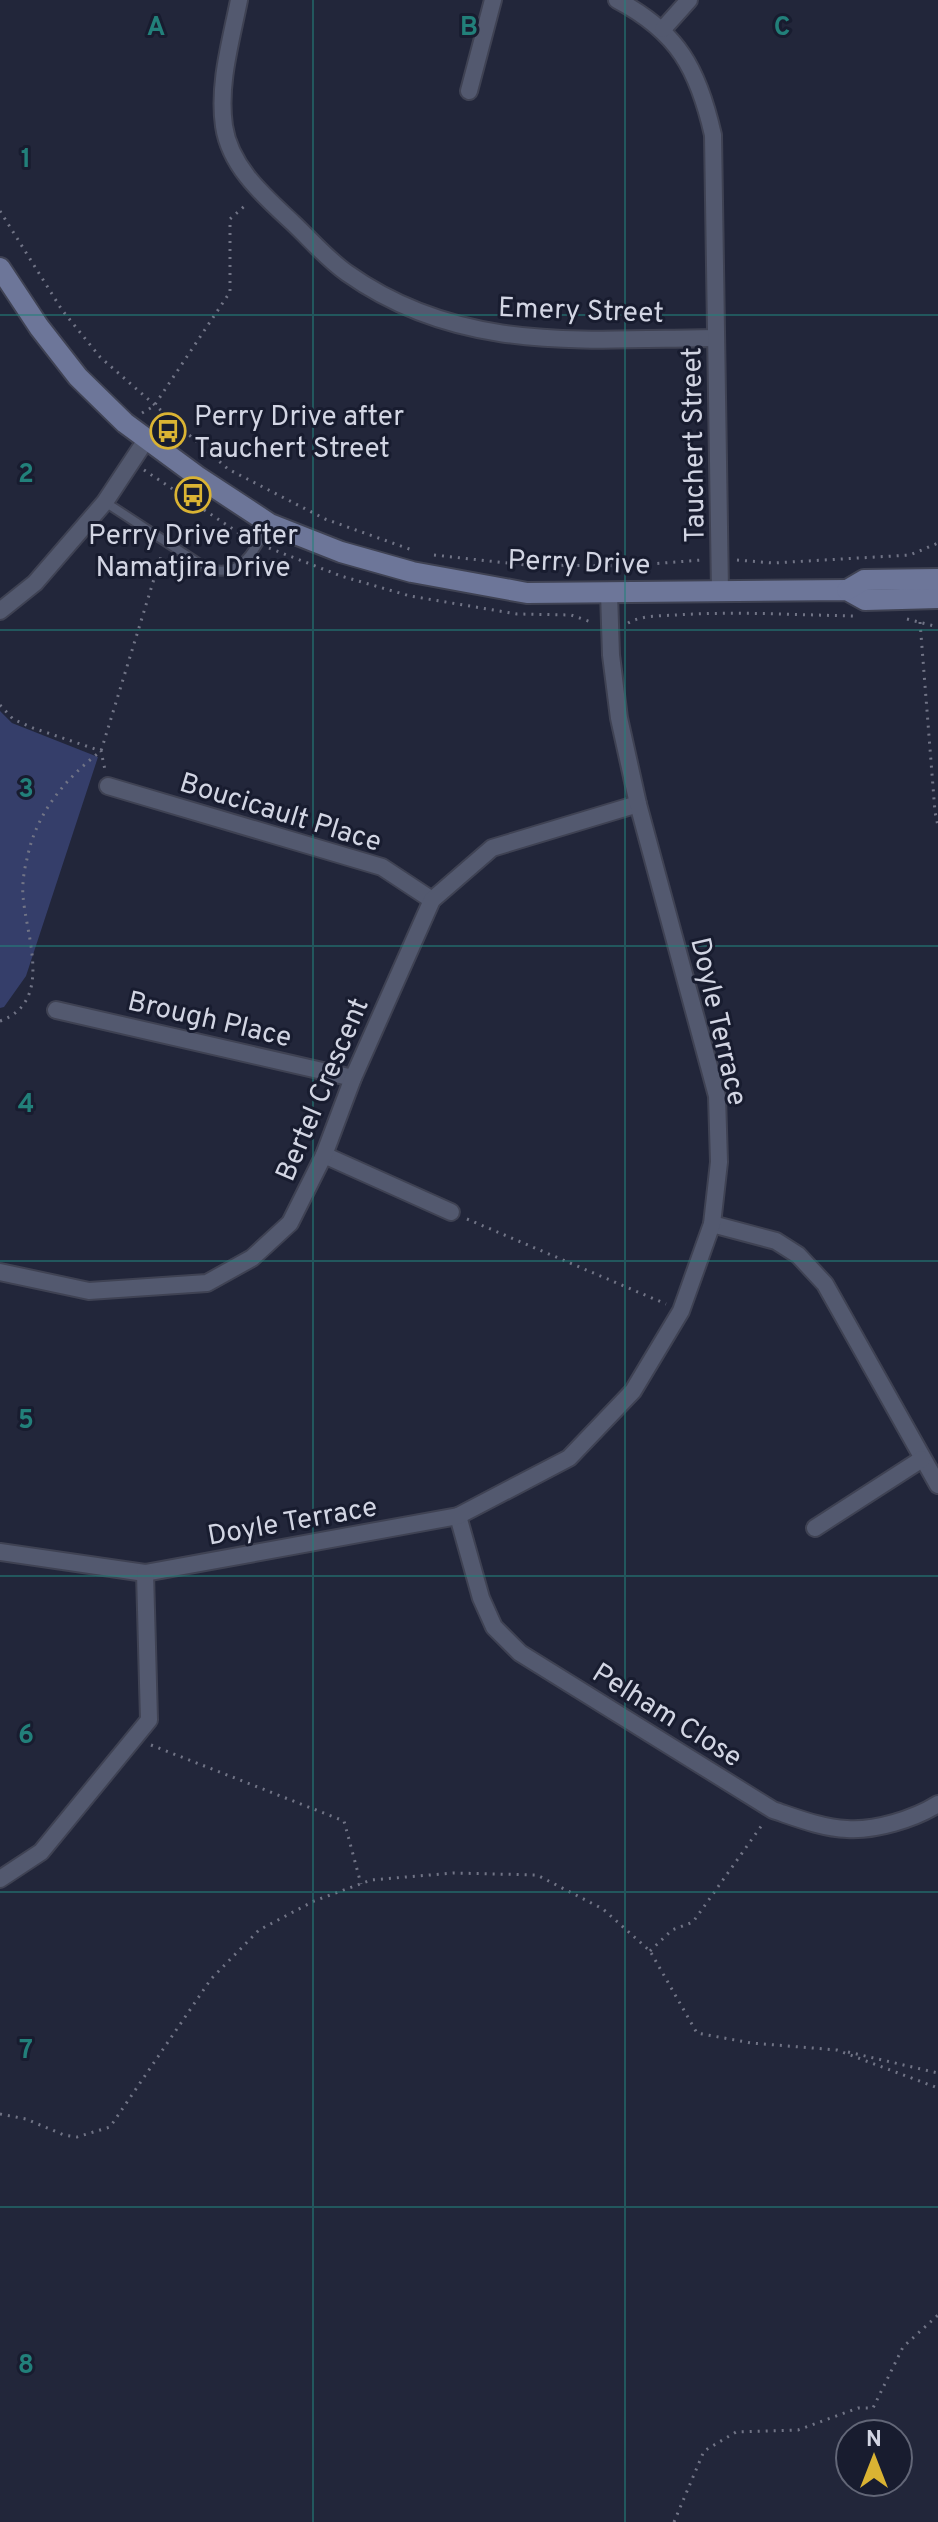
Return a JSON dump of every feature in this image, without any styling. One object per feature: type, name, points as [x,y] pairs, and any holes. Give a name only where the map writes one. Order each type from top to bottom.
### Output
[{"type":"street","name":"Emery Street","points":[[239,0],[221,94],[225,129],[237,162],[260,192],[345,271],[414,310],[492,334],[554,339],[716,338]]},
{"type":"street","points":[[469,91],[493,0]]},
{"type":"street","name":"Tauchert Street","points":[[617,0],[663,29],[684,57],[705,98],[713,135],[720,592]]},
{"type":"street","points":[[663,29],[689,0]]},
{"type":"street","name":"Perry Drive","points":[[0,268],[39,327],[78,377],[125,423],[270,524],[341,552],[412,572],[527,593],[847,590],[865,600],[928,598],[938,579]]},
{"type":"street","points":[[0,611],[35,583],[105,502],[146,440]]},
{"type":"street","points":[[928,598],[938,563]]},
{"type":"street","name":"Doyle Terrace","points":[[0,1552],[145,1573],[458,1516],[569,1458],[633,1391],[681,1311],[712,1224],[719,1162],[717,1096],[638,804],[619,718],[611,655],[609,593]]},
{"type":"street","name":"Boucicault Place","points":[[108,786],[382,867],[432,900]]},
{"type":"street","name":"Bertel Crescent","points":[[0,1272],[89,1291],[207,1283],[252,1258],[290,1223],[324,1155],[353,1078],[432,900],[492,848],[638,804]]},
{"type":"street","name":"Brough Place","points":[[56,1010],[353,1078]]},
{"type":"street","points":[[324,1155],[451,1212]]},
{"type":"street","points":[[712,1224],[776,1241],[798,1255],[825,1284],[938,1485]]},
{"type":"street","points":[[815,1528],[922,1459]]},
{"type":"street","name":"Pelham Close","points":[[458,1516],[481,1598],[494,1627],[520,1653],[773,1810],[805,1821],[848,1829],[896,1823],[938,1804]]},
{"type":"street","points":[[0,1879],[41,1852],[149,1720],[145,1573]]},
{"type":"lane","points":[[105,502],[206,568],[219,572],[231,570],[253,554],[270,524]]},
{"type":"path","points":[[154,406],[230,292],[230,219],[260,192]]},
{"type":"path","points":[[0,211],[62,310],[100,357],[228,469],[325,519],[422,554],[525,565],[625,566],[719,559],[773,563],[910,555],[938,543]]},
{"type":"path","points":[[146,470],[257,545]]},
{"type":"path","points":[[108,786],[101,751],[165,542]]},
{"type":"path","points":[[928,598],[928,613],[920,621],[938,826]]},
{"type":"path","points":[[0,705],[13,719],[101,751]]},
{"type":"path","points":[[0,1021],[13,1017],[23,1005],[33,976],[34,961],[23,894],[27,858],[38,823],[51,800],[78,769],[101,751]]},
{"type":"path","points":[[451,1212],[681,1311]]},
{"type":"path","points":[[133,1738],[344,1821],[361,1884]]},
{"type":"path","points":[[650,1951],[672,1930],[693,1922],[773,1810]]},
{"type":"path","points":[[0,2114],[26,2119],[64,2135],[77,2137],[110,2127],[211,1979],[259,1930],[314,1901],[371,1880],[453,1873],[537,1875],[603,1909],[650,1951],[697,2033],[751,2043],[837,2050],[938,2073]]},
{"type":"path","points":[[837,2050],[938,2088]]},
{"type":"path","points":[[674,2522],[704,2451],[736,2432],[798,2430],[858,2408],[873,2408],[903,2347],[938,2315]]},
{"type":"shaded area","points":[[0,711],[12,723],[98,757],[26,976],[4,1007],[0,1008]]},
{"type":"place","name":"Perry Drive after Tauchert Street","points":[[168,431]]},
{"type":"place","name":"Perry Drive after Namatjira Drive","points":[[193,495]]}]
